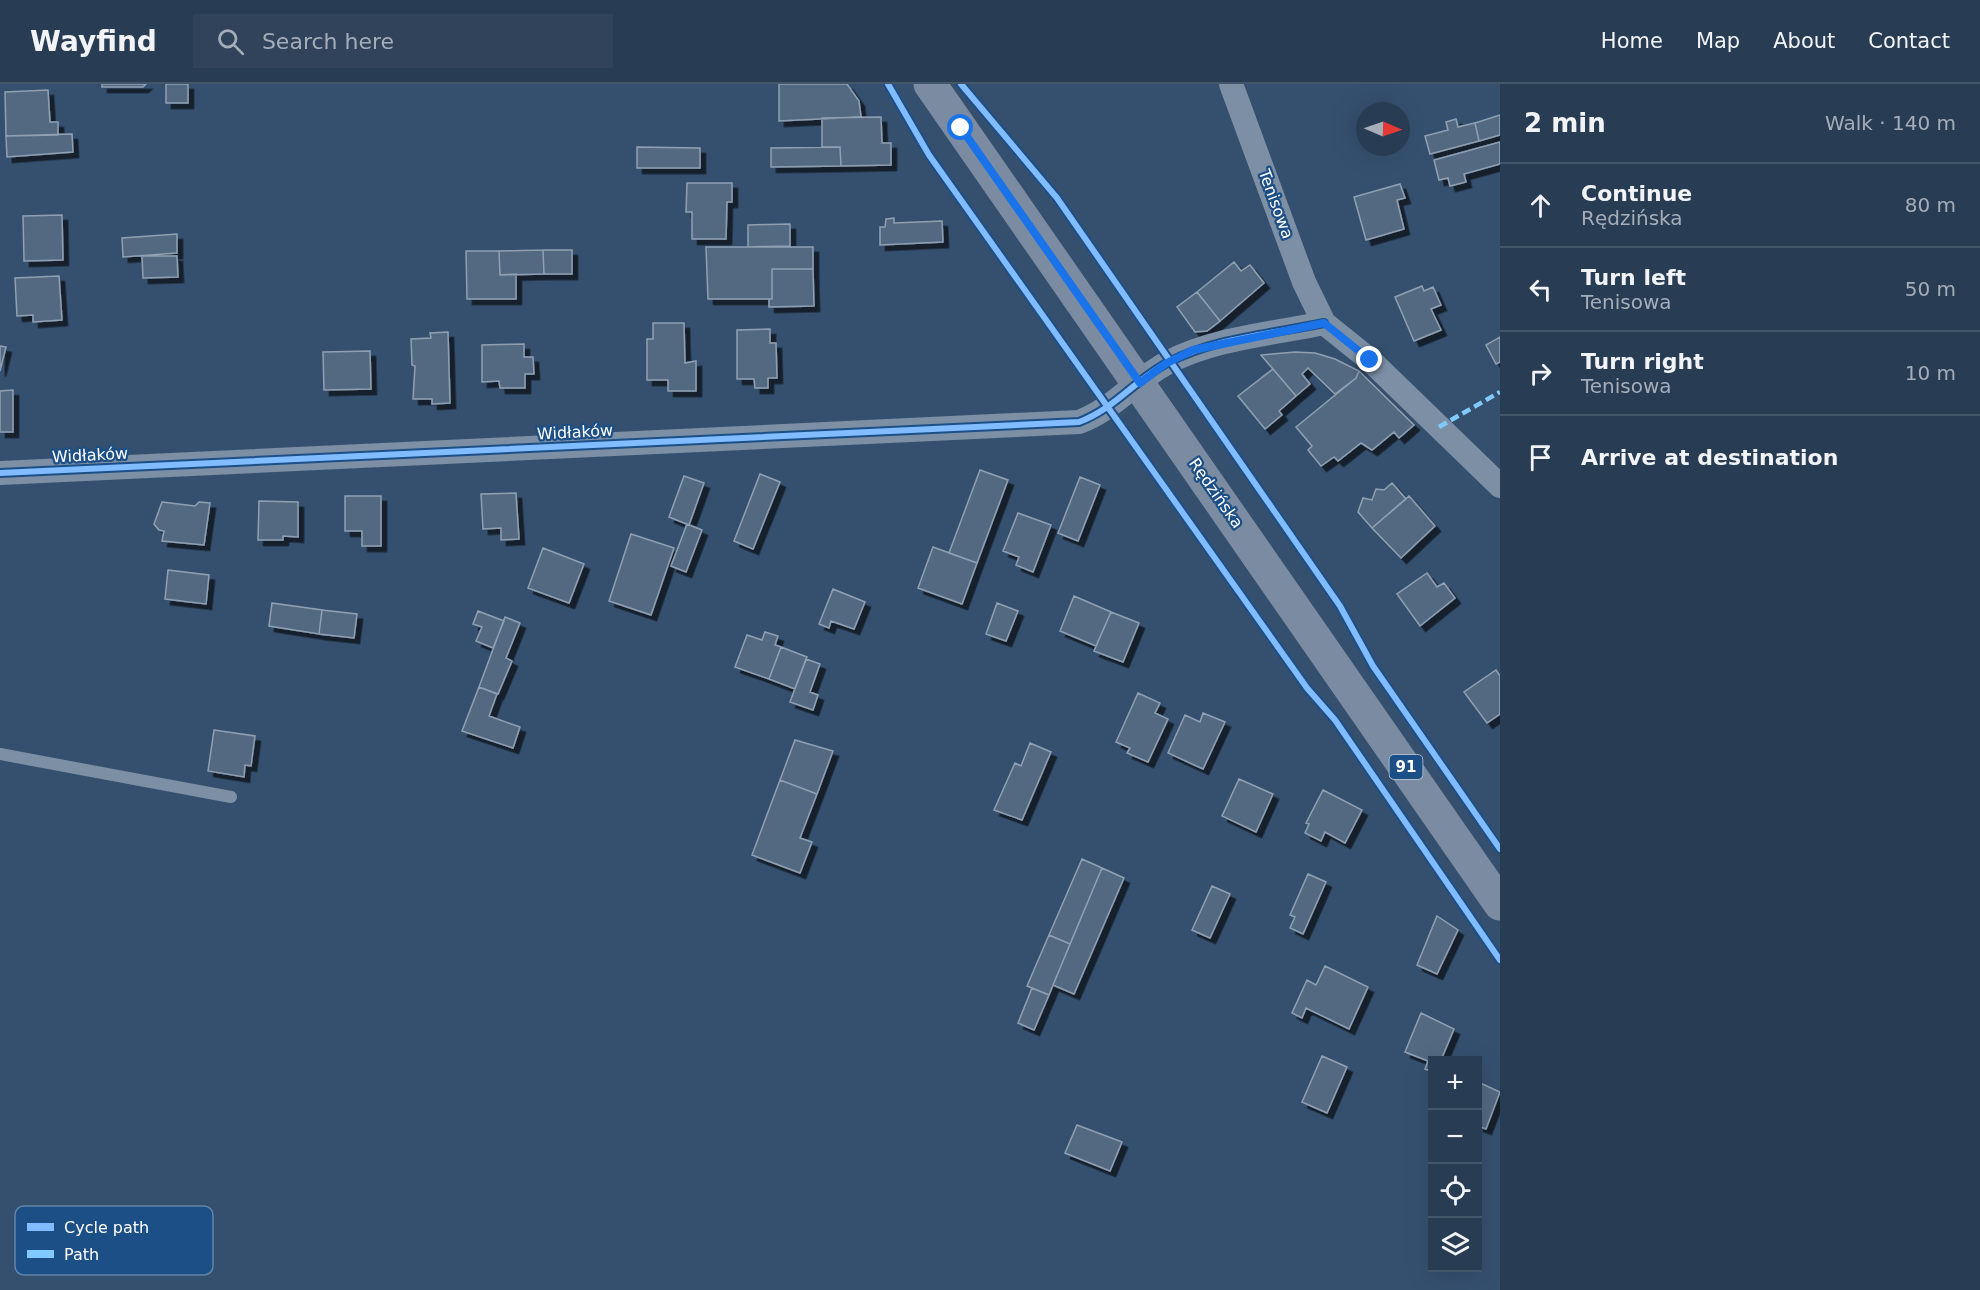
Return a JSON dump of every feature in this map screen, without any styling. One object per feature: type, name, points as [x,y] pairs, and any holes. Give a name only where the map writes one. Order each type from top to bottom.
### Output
[{"type":"main road","name":"Rędzińska","points":[[930,84],[1500,904]]},
{"type":"street","name":"Tenisowa","points":[[1231,84],[1304,282],[1324,323],[1370,360],[1500,486]]},
{"type":"street","points":[[1140,383],[1165,364],[1193,350],[1324,323]]},
{"type":"street","name":"Widłaków","points":[[0,473],[1079,422],[1099,414],[1140,383]]},
{"type":"lane","points":[[0,754],[231,797]]},
{"type":"building","points":[[102,84],[146,84],[143,87],[102,87]]},
{"type":"building","points":[[166,84],[188,84],[188,103],[166,103]]},
{"type":"building","points":[[779,84],[847,84],[859,101],[861,117],[779,121]]},
{"type":"building","points":[[48,90],[50,122],[58,122],[58,135],[6,136],[5,92]]},
{"type":"building","points":[[1500,115],[1500,135],[1479,141],[1475,123]]},
{"type":"building","points":[[881,117],[882,143],[891,143],[891,165],[841,166],[840,147],[822,147],[822,118]]},
{"type":"building","points":[[1456,119],[1458,127],[1475,123],[1479,141],[1430,154],[1425,136],[1448,130],[1446,122]]},
{"type":"building","points":[[72,134],[73,152],[7,157],[6,136]]},
{"type":"building","points":[[1500,142],[1500,164],[1464,174],[1466,182],[1450,186],[1448,178],[1439,180],[1434,160]]},
{"type":"building","points":[[637,147],[700,148],[700,168],[637,168]]},
{"type":"building","points":[[840,147],[841,166],[771,167],[771,148]]},
{"type":"building","points":[[687,183],[732,183],[732,202],[727,202],[726,239],[692,239],[692,212],[686,212]]},
{"type":"building","points":[[1400,184],[1405,198],[1397,200],[1404,229],[1366,240],[1354,197]]},
{"type":"building","points":[[62,215],[63,260],[24,261],[23,216]]},
{"type":"building","points":[[894,218],[894,223],[942,221],[943,242],[880,245],[880,227],[885,227],[886,219]]},
{"type":"building","points":[[790,224],[790,246],[748,247],[748,225]]},
{"type":"building","points":[[177,234],[177,253],[123,257],[122,238]]},
{"type":"building","points":[[706,247],[813,247],[813,269],[772,269],[772,299],[708,299]]},
{"type":"building","points":[[543,250],[572,250],[572,274],[544,274]]},
{"type":"building","points":[[543,250],[544,274],[500,275],[499,251]]},
{"type":"building","points":[[466,251],[499,251],[500,275],[516,274],[516,299],[467,299]]},
{"type":"building","points":[[142,256],[177,256],[178,277],[143,278]]},
{"type":"building","points":[[1234,262],[1241,271],[1250,265],[1264,283],[1220,321],[1197,292]]},
{"type":"building","points":[[772,269],[813,269],[814,306],[769,307],[769,299],[772,299]]},
{"type":"building","points":[[59,276],[62,320],[33,322],[33,315],[17,316],[15,278]]},
{"type":"building","points":[[1422,286],[1424,291],[1433,287],[1441,305],[1431,309],[1441,330],[1414,341],[1395,297]]},
{"type":"building","points":[[1197,292],[1220,321],[1207,331],[1195,332],[1177,307]]},
{"type":"building","points":[[653,323],[684,323],[685,363],[696,361],[696,391],[668,391],[668,380],[647,380],[647,339],[653,339]]},
{"type":"building","points":[[770,329],[770,343],[776,343],[777,378],[768,378],[768,388],[755,388],[754,379],[737,379],[737,330]]},
{"type":"building","points":[[448,332],[450,403],[432,404],[432,399],[413,399],[415,366],[412,365],[411,339],[431,338],[430,333]]},
{"type":"building","points":[[1500,337],[1500,362],[1496,364],[1486,345]]},
{"type":"building","points":[[524,344],[524,357],[533,357],[534,374],[525,374],[525,388],[500,388],[499,381],[482,382],[482,345]]},
{"type":"building","points":[[0,346],[6,347],[0,371]]},
{"type":"building","points":[[370,351],[371,389],[324,390],[323,352]]},
{"type":"building","points":[[1315,353],[1335,359],[1359,371],[1356,378],[1335,394],[1308,368],[1302,374],[1310,384],[1296,396],[1261,355]]},
{"type":"building","points":[[1273,369],[1296,396],[1279,411],[1282,415],[1265,429],[1238,396]]},
{"type":"building","points":[[1359,371],[1414,425],[1399,438],[1394,432],[1372,450],[1361,443],[1338,461],[1334,457],[1321,466],[1308,450],[1312,446],[1296,427],[1356,378]]},
{"type":"building","points":[[13,390],[13,432],[0,432],[0,391]]},
{"type":"building","points":[[980,470],[1008,480],[977,563],[949,553]]},
{"type":"building","points":[[760,474],[780,482],[753,549],[734,541]]},
{"type":"building","points":[[684,476],[704,483],[689,525],[669,517]]},
{"type":"building","points":[[1080,477],[1100,485],[1078,541],[1058,533]]},
{"type":"building","points":[[1392,483],[1406,499],[1372,528],[1358,512],[1363,498],[1372,500],[1376,489],[1384,490]]},
{"type":"building","points":[[516,493],[519,539],[501,540],[501,528],[483,529],[481,494]]},
{"type":"building","points":[[345,496],[381,496],[381,546],[362,546],[362,531],[345,531]]},
{"type":"building","points":[[1409,496],[1435,526],[1401,558],[1372,528]]},
{"type":"building","points":[[259,501],[298,502],[298,537],[283,536],[283,540],[258,540]]},
{"type":"building","points":[[162,502],[195,506],[199,502],[210,503],[204,545],[162,541],[164,531],[159,530],[154,524]]},
{"type":"building","points":[[1018,513],[1051,525],[1033,572],[1016,565],[1019,557],[1003,551]]},
{"type":"building","points":[[687,524],[702,530],[686,572],[671,566]]},
{"type":"building","points":[[631,534],[674,548],[651,615],[609,601]]},
{"type":"building","points":[[933,547],[977,563],[962,604],[918,588]]},
{"type":"building","points":[[543,548],[584,564],[569,603],[528,588]]},
{"type":"building","points":[[168,570],[209,575],[206,604],[165,599]]},
{"type":"building","points":[[1427,573],[1437,587],[1444,583],[1455,598],[1420,626],[1397,594]]},
{"type":"building","points":[[833,589],[865,602],[854,629],[831,621],[829,628],[819,624]]},
{"type":"building","points":[[1074,596],[1111,612],[1096,646],[1060,631]]},
{"type":"building","points":[[272,603],[322,610],[319,634],[269,626]]},
{"type":"building","points":[[997,603],[1018,611],[1006,641],[986,634]]},
{"type":"building","points":[[322,610],[357,614],[354,638],[319,634]]},
{"type":"building","points":[[478,611],[504,621],[493,648],[476,641],[482,627],[473,624]]},
{"type":"building","points":[[1111,612],[1139,623],[1123,662],[1094,651]]},
{"type":"building","points":[[505,617],[520,623],[506,658],[512,661],[498,694],[479,687]]},
{"type":"building","points":[[765,632],[778,636],[775,645],[781,647],[769,679],[735,667],[747,635],[762,640]]},
{"type":"building","points":[[781,647],[807,657],[795,689],[769,679]]},
{"type":"building","points":[[806,659],[820,664],[810,692],[818,695],[813,710],[790,702]]},
{"type":"building","points":[[1496,670],[1500,676],[1500,714],[1487,723],[1464,692]]},
{"type":"building","points":[[479,687],[497,694],[489,716],[520,727],[513,748],[462,731]]},
{"type":"building","points":[[1138,693],[1160,703],[1155,713],[1168,719],[1148,762],[1127,753],[1130,748],[1116,742]]},
{"type":"building","points":[[1203,713],[1225,722],[1203,769],[1168,753],[1185,715],[1200,722]]},
{"type":"building","points":[[214,730],[255,736],[251,766],[245,765],[244,777],[208,771]]},
{"type":"building","points":[[795,740],[833,751],[817,794],[780,780]]},
{"type":"building","points":[[1030,743],[1051,752],[1022,820],[994,810],[1015,763],[1021,766]]},
{"type":"building","points":[[1239,779],[1273,794],[1256,832],[1222,816]]},
{"type":"building","points":[[780,780],[817,794],[800,838],[812,842],[800,873],[752,855]]},
{"type":"building","points":[[1323,790],[1362,810],[1345,843],[1325,832],[1321,841],[1305,833],[1309,824],[1306,823]]},
{"type":"building","points":[[1082,859],[1102,868],[1070,944],[1049,935]]},
{"type":"building","points":[[1102,868],[1124,878],[1074,994],[1053,985]]},
{"type":"building","points":[[1308,874],[1326,882],[1303,934],[1290,928],[1295,917],[1290,915]]},
{"type":"building","points":[[1212,886],[1230,894],[1210,938],[1192,930]]},
{"type":"building","points":[[1437,916],[1458,930],[1437,974],[1417,965]]},
{"type":"building","points":[[1049,935],[1070,944],[1049,995],[1027,986]]},
{"type":"building","points":[[1325,966],[1368,987],[1349,1029],[1306,1008],[1302,1018],[1292,1013],[1307,980],[1316,985]]},
{"type":"building","points":[[1032,988],[1049,995],[1034,1030],[1018,1023]]},
{"type":"building","points":[[1421,1013],[1454,1029],[1443,1056],[1428,1056],[1428,1061],[1405,1052]]},
{"type":"building","points":[[1322,1056],[1347,1067],[1327,1113],[1302,1102]]},
{"type":"building","points":[[1482,1084],[1500,1092],[1486,1129],[1482,1128]]},
{"type":"building","points":[[1077,1125],[1122,1142],[1110,1171],[1065,1153]]},
{"type":"marked path","points":[[1439,427],[1500,392]]},
{"type":"cycle path","points":[[888,84],[929,155],[1307,688],[1335,720],[1500,960]]},
{"type":"cycle path","points":[[961,84],[1057,198],[1340,606],[1373,666],[1500,849]]},
{"type":"cycle path","points":[[0,473],[1079,422],[1103,410],[1155,370],[1185,355],[1224,342],[1324,323]]},
{"type":"route","points":[[961,128],[1140,383],[1165,364],[1193,350],[1324,323],[1370,360]]}]
